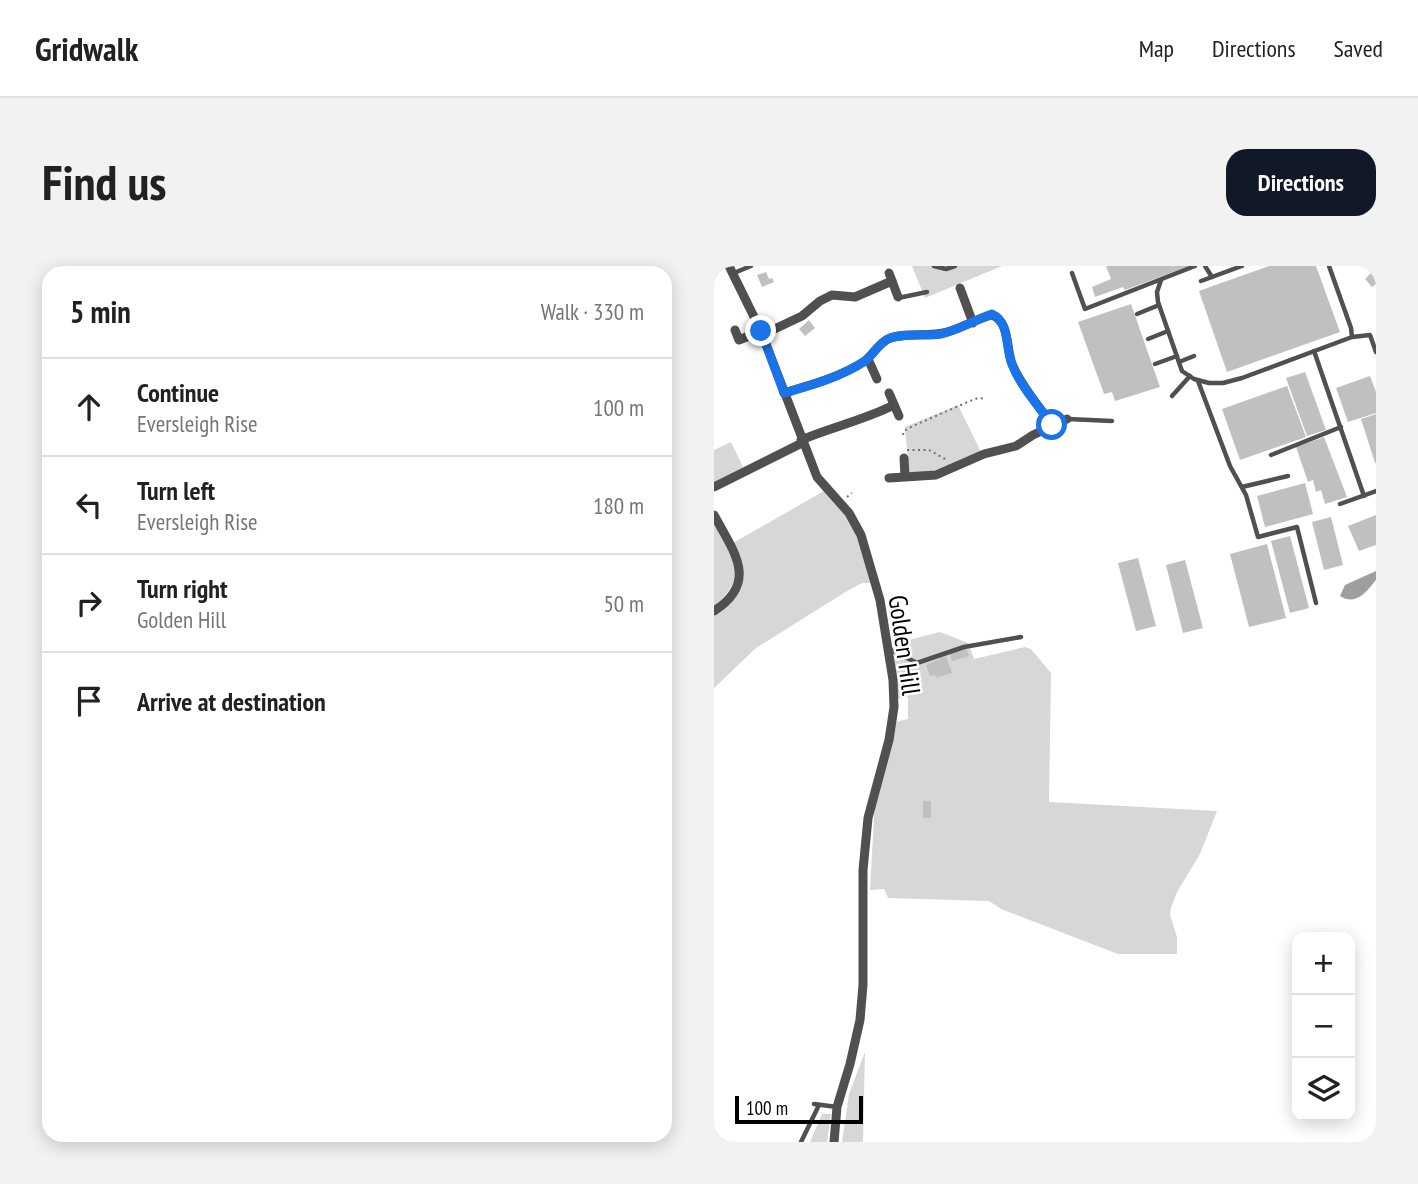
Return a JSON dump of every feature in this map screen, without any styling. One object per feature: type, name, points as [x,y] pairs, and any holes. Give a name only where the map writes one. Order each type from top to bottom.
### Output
[{"type":"street","name":"Golden Hill","points":[[731,270],[761,333],[817,477],[849,513],[860,535],[880,600],[893,680],[894,707],[889,740],[868,818],[863,870],[863,985],[860,1020],[838,1107],[834,1142]]},
{"type":"street","points":[[735,330],[739,340],[761,333],[802,316],[820,300],[832,295],[855,298],[891,277],[898,298]]},
{"type":"street","points":[[960,288],[973,323]]},
{"type":"street","points":[[784,393],[825,380],[868,359],[886,340],[896,337],[928,337],[992,314],[998,317],[1003,327],[1012,364],[1052,425]]},
{"type":"street","points":[[868,359],[877,379]]},
{"type":"street","points":[[888,393],[899,416]]},
{"type":"street","points":[[714,486],[829,428],[870,416],[894,405]]},
{"type":"street","points":[[889,478],[936,475],[984,454],[1016,446],[1067,419]]},
{"type":"street","points":[[905,454],[905,476]]},
{"type":"street","points":[[714,516],[736,557],[740,580],[733,597],[714,611]]},
{"type":"lane","points":[[731,270],[751,266]]},
{"type":"lane","points":[[934,266],[946,269],[955,266]]},
{"type":"lane","points":[[1072,273],[1085,309],[1195,266]]},
{"type":"lane","points":[[1205,266],[1212,277]]},
{"type":"lane","points":[[1201,281],[1242,266]]},
{"type":"lane","points":[[1329,266],[1352,337]]},
{"type":"lane","points":[[1161,280],[1157,292],[1159,305],[1182,372],[1198,380],[1223,383],[1242,378],[1352,337],[1370,335],[1376,352]]},
{"type":"lane","points":[[898,298],[899,300],[927,292]]},
{"type":"lane","points":[[1138,314],[1159,305]]},
{"type":"lane","points":[[1148,339],[1168,331]]},
{"type":"lane","points":[[1314,351],[1364,496]]},
{"type":"lane","points":[[1155,364],[1194,356]]},
{"type":"lane","points":[[1172,396],[1190,376]]},
{"type":"lane","points":[[1198,380],[1230,466],[1242,487],[1258,537],[1297,527],[1317,603]]},
{"type":"lane","points":[[1067,419],[1112,421]]},
{"type":"lane","points":[[1271,455],[1341,428]]},
{"type":"lane","points":[[1242,487],[1288,476]]},
{"type":"lane","points":[[1340,504],[1376,491]]},
{"type":"lane","points":[[887,648],[918,663],[964,647],[1021,637]]},
{"type":"lane","points":[[801,1142],[816,1105],[838,1107]]},
{"type":"path","points":[[903,435],[904,431],[913,426],[970,401],[978,398],[986,400]]},
{"type":"path","points":[[905,454],[924,449],[949,461],[969,461]]},
{"type":"shaded area","points":[[912,266],[1002,266],[925,298]]},
{"type":"shaded area","points":[[958,405],[981,452],[936,471],[917,474],[909,472],[905,427]]},
{"type":"shaded area","points":[[731,442],[743,467],[714,484],[714,450]]},
{"type":"shaded area","points":[[824,491],[847,513],[865,552],[870,583],[862,583],[847,591],[756,648],[714,688],[714,616],[733,600],[742,584],[741,566],[733,543]]},
{"type":"shaded area","points":[[714,520],[732,555],[735,575],[732,585],[714,606]]},
{"type":"shaded area","points":[[1376,571],[1376,580],[1360,597],[1351,600],[1340,596],[1345,585]]},
{"type":"shaded area","points":[[940,632],[968,643],[974,659],[1025,647],[1031,649],[1051,673],[1049,802],[1217,811],[1200,854],[1177,892],[1171,908],[1170,915],[1177,937],[1177,954],[1118,954],[1001,909],[989,901],[888,898],[884,889],[870,890],[875,799],[896,722],[908,719],[908,697],[898,699],[893,644]]},
{"type":"shaded area","points":[[865,1052],[863,1142],[842,1142],[849,1094]]},
{"type":"shaded area","points":[[822,1114],[831,1114],[827,1142],[810,1142]]},
{"type":"building","points":[[1106,266],[1189,266],[1125,290],[1123,287],[1095,297],[1092,287],[1111,279]]},
{"type":"building","points":[[1269,266],[1316,266],[1340,332],[1227,372],[1199,291]]},
{"type":"building","points":[[1376,268],[1376,284],[1372,287],[1365,279]]},
{"type":"building","points":[[766,272],[774,282],[762,287],[757,275]]},
{"type":"building","points":[[1131,304],[1160,387],[1115,401],[1112,392],[1104,394],[1078,322]]},
{"type":"building","points":[[809,320],[815,328],[805,336],[799,329]]},
{"type":"building","points":[[1305,372],[1326,430],[1307,436],[1286,378]]},
{"type":"building","points":[[1370,376],[1376,392],[1376,413],[1348,422],[1336,388]]},
{"type":"building","points":[[1287,386],[1306,437],[1240,460],[1222,409]]},
{"type":"building","points":[[1376,414],[1376,463],[1375,463],[1361,419]]},
{"type":"building","points":[[1324,437],[1347,497],[1325,504],[1321,490],[1316,492],[1313,480],[1308,482],[1296,447]]},
{"type":"building","points":[[1305,483],[1313,514],[1265,527],[1257,496]]},
{"type":"building","points":[[1376,515],[1376,545],[1359,551],[1348,526]]},
{"type":"building","points":[[1331,517],[1343,565],[1324,570],[1312,522]]},
{"type":"building","points":[[1290,536],[1309,608],[1290,613],[1271,541]]},
{"type":"building","points":[[1267,544],[1286,618],[1249,627],[1230,554]]},
{"type":"building","points":[[1138,558],[1156,626],[1136,631],[1118,563]]},
{"type":"building","points":[[1185,560],[1203,628],[1183,633],[1166,565]]},
{"type":"building","points":[[966,648],[969,656],[952,661],[950,654]]},
{"type":"building","points":[[946,656],[952,673],[936,678],[935,675],[930,676],[926,665]]},
{"type":"building","points":[[923,801],[931,801],[931,818],[923,818]]},
{"type":"route","points":[[761,331],[784,393],[854,368],[868,359],[886,340],[946,333],[992,314],[998,317],[1003,327],[1012,364],[1019,377],[1052,425]]}]
